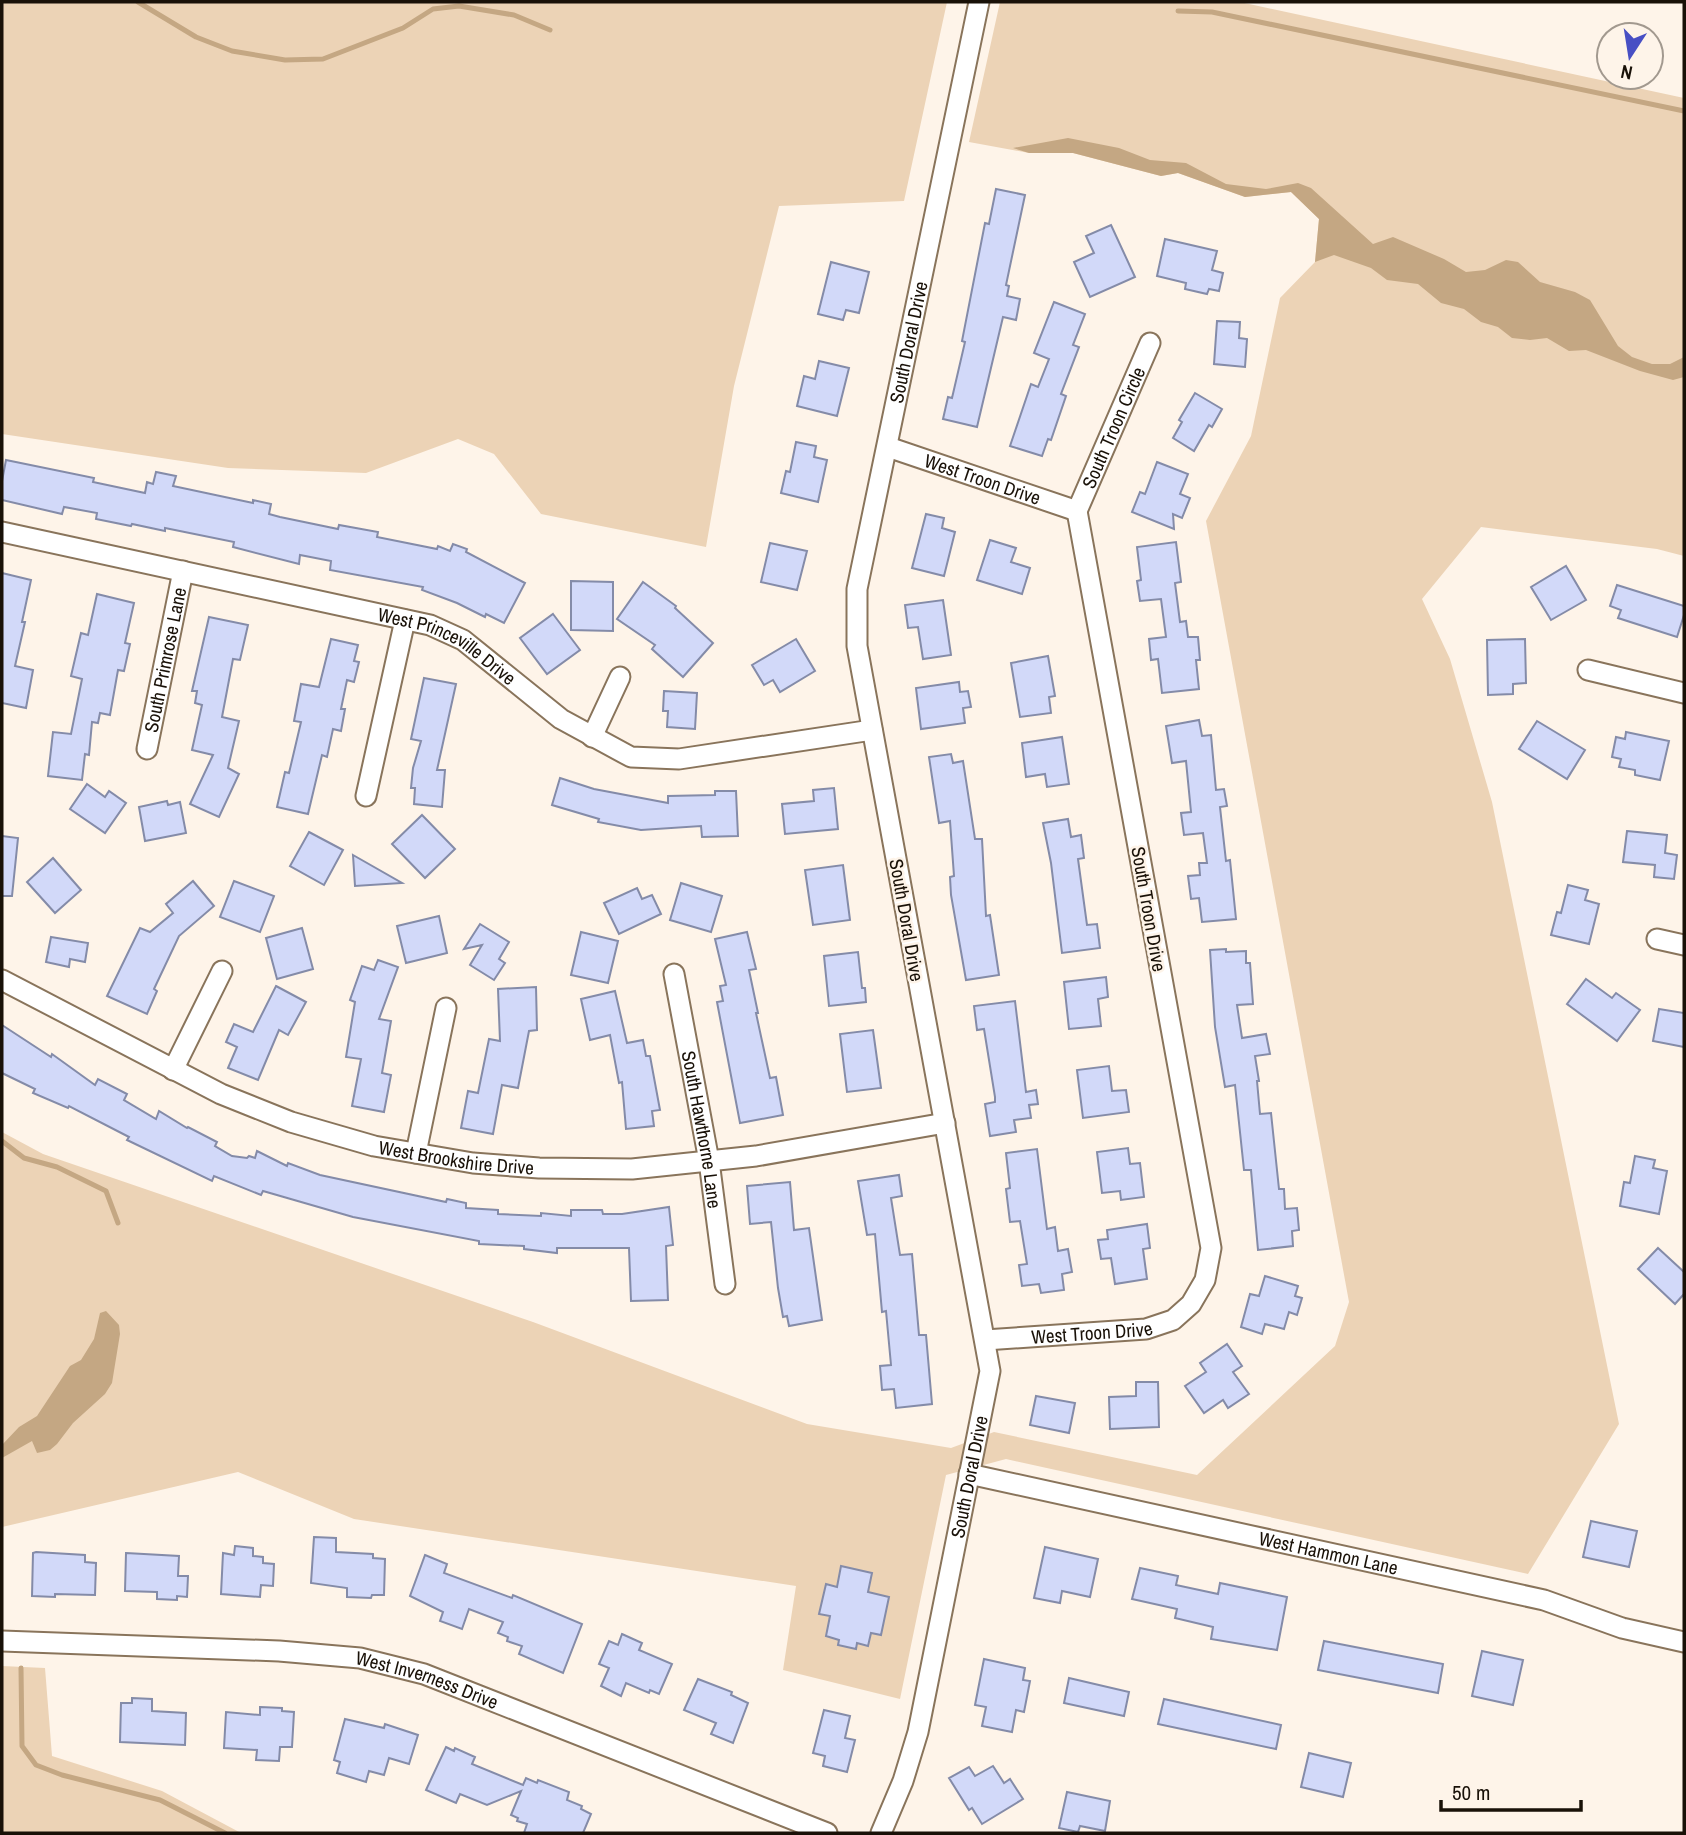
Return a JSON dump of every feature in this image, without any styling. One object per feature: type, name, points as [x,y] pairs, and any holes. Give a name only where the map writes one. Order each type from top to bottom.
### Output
[{"type":"street","name":"South Doral Drive","points":[[881,1833],[903,1781],[918,1732],[990,1371],[857,646],[858,589],[979,2]]},
{"type":"street","name":"South Troon Circle","points":[[1077,511],[1150,343]]},
{"type":"street","name":"West Troon Drive","points":[[888,447],[1077,511]]},
{"type":"street","name":"South Troon Drive","points":[[1077,511],[1211,1248],[1205,1280],[1191,1304]]},
{"type":"street","name":"West Princeville Drive","points":[[2,532],[430,625],[463,640],[561,719],[631,757],[679,760],[872,730]]},
{"type":"street","name":"South Primrose Lane","points":[[147,749],[183,571]]},
{"type":"street","points":[[366,796],[405,620]]},
{"type":"street","points":[[1588,670],[1684,693]]},
{"type":"street","points":[[592,737],[620,677]]},
{"type":"street","points":[[1657,939],[1684,945]]},
{"type":"street","points":[[173,1070],[222,971]]},
{"type":"street","name":"South Hawthorne Lane","points":[[674,974],[709,1161],[725,1284]]},
{"type":"street","name":"West Brookshire Drive","points":[[2,980],[221,1094],[291,1122],[374,1146],[472,1163],[539,1168],[632,1169],[757,1156],[945,1124]]},
{"type":"street","points":[[416,1153],[446,1008]]},
{"type":"street","name":"West Troon Drive","points":[[985,1340],[1146,1329],[1173,1320],[1191,1304]]},
{"type":"street","name":"West Hammon Lane","points":[[970,1474],[1544,1600],[1622,1628],[1684,1642]]},
{"type":"street","name":"West Inverness Drive","points":[[2,1641],[279,1651],[360,1658],[424,1674],[827,1833]]},
{"type":"shaded area","points":[[2,2],[947,2],[904,201],[779,206],[734,386],[706,547],[541,514],[494,454],[458,439],[366,473],[228,468],[2,434]]},
{"type":"shaded area","points":[[1000,2],[1240,2],[1595,79],[1595,91],[1652,91],[1684,98],[1684,556],[1657,549],[1481,527],[1422,599],[1450,659],[1492,802],[1619,1424],[1528,1574],[1006,1459],[946,1475],[900,1699],[783,1670],[796,1586],[354,1519],[238,1472],[2,1527],[2,1132],[43,1154],[533,1322],[807,1424],[951,1448],[994,1432],[1197,1475],[1335,1346],[1349,1302],[1206,521],[1251,436],[1280,298],[1315,262],[1319,219],[1291,192],[1245,197],[1178,173],[1161,176],[1073,153],[1029,153],[969,142]]},
{"type":"shaded area","points":[[1068,138],[1119,148],[1150,160],[1186,163],[1226,184],[1266,189],[1298,183],[1311,188],[1373,244],[1393,237],[1444,259],[1466,272],[1485,270],[1506,260],[1518,262],[1540,282],[1575,292],[1590,300],[1618,346],[1632,357],[1652,364],[1670,364],[1684,357],[1684,377],[1673,380],[1640,371],[1586,350],[1569,351],[1547,338],[1512,338],[1498,327],[1481,322],[1464,309],[1441,303],[1418,284],[1387,280],[1371,268],[1334,255],[1315,262],[1319,219],[1291,192],[1245,197],[1178,173],[1161,176],[1073,153],[1029,153],[1013,148]]},
{"type":"shaded area","points":[[106,1311],[119,1325],[120,1334],[112,1383],[105,1394],[73,1423],[50,1450],[37,1453],[32,1441],[2,1458],[2,1445],[19,1427],[37,1416],[70,1366],[81,1360],[94,1339],[100,1313]]},
{"type":"shaded area","points":[[2,1666],[45,1668],[52,1756],[162,1791],[241,1833],[2,1833]]},
{"type":"building","points":[[996,189],[1025,195],[1006,285],[1009,286],[1007,296],[1020,299],[1016,320],[1003,317],[977,427],[943,419],[948,397],[952,398],[965,342],[962,341],[985,223],[989,224]]},
{"type":"building","points":[[1111,225],[1135,277],[1090,297],[1074,262],[1094,253],[1086,236]]},
{"type":"building","points":[[1165,239],[1217,251],[1212,270],[1223,273],[1219,291],[1209,289],[1207,294],[1185,289],[1186,283],[1157,276]]},
{"type":"building","points":[[831,262],[869,272],[859,313],[846,310],[843,320],[818,314]]},
{"type":"building","points":[[1054,302],[1085,314],[1073,345],[1079,347],[1061,394],[1066,396],[1051,440],[1048,439],[1042,456],[1010,446],[1031,384],[1038,387],[1049,359],[1034,353]]},
{"type":"building","points":[[1217,321],[1240,322],[1239,338],[1247,339],[1245,367],[1214,364]]},
{"type":"building","points":[[819,361],[849,368],[837,416],[797,406],[804,376],[815,379]]},
{"type":"building","points":[[1195,393],[1222,409],[1194,451],[1173,438],[1182,422],[1179,420]]},
{"type":"building","points":[[796,442],[816,446],[814,457],[827,460],[818,502],[781,493],[786,471],[790,472]]},
{"type":"building","points":[[6,460],[94,478],[93,482],[145,493],[147,482],[153,484],[156,472],[176,476],[173,486],[253,503],[253,500],[271,504],[269,514],[280,517],[338,529],[339,525],[378,532],[377,537],[437,549],[438,546],[450,551],[453,544],[467,549],[466,552],[525,583],[504,623],[422,590],[423,587],[330,570],[331,561],[300,555],[299,564],[233,547],[234,542],[165,528],[165,531],[96,519],[97,513],[64,507],[62,514],[2,500]]},
{"type":"building","points":[[1157,462],[1188,474],[1180,494],[1190,498],[1182,518],[1173,514],[1174,529],[1132,512],[1140,492],[1145,494]]},
{"type":"building","points":[[926,514],[944,518],[942,528],[955,532],[944,576],[912,568]]},
{"type":"building","points":[[990,540],[1016,548],[1011,562],[1030,568],[1022,594],[977,580]]},
{"type":"building","points":[[1176,542],[1181,582],[1175,583],[1180,622],[1186,621],[1188,637],[1198,637],[1200,660],[1196,660],[1199,689],[1162,693],[1158,659],[1151,660],[1149,639],[1166,637],[1161,599],[1140,601],[1137,581],[1141,580],[1137,547]]},
{"type":"building","points":[[770,543],[807,551],[797,590],[761,582]]},
{"type":"building","points":[[1566,566],[1586,600],[1551,620],[1531,587]]},
{"type":"building","points":[[2,573],[31,580],[15,666],[33,670],[26,708],[2,703]]},
{"type":"building","points":[[571,581],[613,582],[613,631],[571,630]]},
{"type":"building","points":[[643,582],[676,606],[675,608],[713,643],[683,677],[652,649],[655,645],[617,619]]},
{"type":"building","points":[[1617,585],[1684,606],[1677,637],[1618,618],[1621,610],[1610,606]]},
{"type":"building","points":[[97,594],[134,603],[125,643],[130,644],[124,671],[118,670],[110,715],[100,713],[98,723],[92,722],[89,755],[85,754],[82,780],[48,776],[53,732],[71,734],[82,679],[71,676],[81,633],[88,635]]},
{"type":"building","points":[[943,600],[951,655],[923,659],[918,627],[908,628],[905,605]]},
{"type":"building","points":[[553,614],[580,650],[547,674],[520,638]]},
{"type":"building","points":[[209,617],[248,625],[240,660],[233,659],[222,717],[239,721],[228,768],[239,774],[219,817],[190,804],[213,755],[192,750],[202,705],[195,703],[197,691],[192,691]]},
{"type":"building","points":[[331,639],[358,645],[354,661],[359,662],[354,682],[347,680],[341,709],[345,709],[341,731],[333,729],[327,757],[322,755],[308,814],[277,807],[285,772],[289,773],[301,722],[294,721],[301,684],[319,687]]},
{"type":"building","points":[[796,639],[815,671],[780,692],[773,680],[764,685],[752,665]]},
{"type":"building","points":[[1525,639],[1526,683],[1513,684],[1513,694],[1488,695],[1487,640]]},
{"type":"building","points":[[1048,656],[1055,696],[1049,697],[1051,713],[1020,717],[1011,663]]},
{"type":"building","points":[[424,678],[456,684],[437,770],[445,770],[442,807],[414,804],[415,788],[411,788],[413,768],[421,741],[411,739]]},
{"type":"building","points":[[959,682],[960,692],[968,691],[971,707],[963,708],[965,723],[921,729],[916,688]]},
{"type":"building","points":[[664,691],[697,693],[695,729],[667,727],[668,711],[663,711]]},
{"type":"building","points":[[1199,720],[1202,736],[1211,735],[1216,790],[1224,789],[1227,806],[1220,807],[1226,861],[1230,860],[1236,919],[1202,922],[1199,898],[1191,899],[1188,876],[1200,875],[1199,863],[1207,863],[1203,833],[1184,835],[1181,813],[1191,812],[1186,761],[1172,763],[1166,726]]},
{"type":"building","points":[[1537,721],[1585,750],[1567,779],[1519,749]]},
{"type":"building","points":[[1626,732],[1669,741],[1660,780],[1635,775],[1635,770],[1619,767],[1621,759],[1612,757],[1616,737],[1625,739]]},
{"type":"building","points":[[1062,737],[1069,784],[1047,787],[1045,774],[1026,777],[1022,743]]},
{"type":"building","points":[[951,754],[953,763],[963,761],[975,839],[982,839],[986,916],[990,915],[999,975],[966,980],[951,895],[950,877],[954,876],[950,821],[939,823],[929,757]]},
{"type":"building","points":[[560,778],[594,789],[668,803],[668,796],[715,795],[715,791],[736,791],[738,836],[702,837],[701,826],[641,830],[598,822],[599,819],[552,805]]},
{"type":"building","points":[[87,784],[105,797],[109,791],[126,803],[105,833],[70,809]]},
{"type":"building","points":[[834,788],[838,829],[785,834],[782,804],[814,801],[813,790]]},
{"type":"building","points":[[167,801],[168,805],[180,802],[186,833],[145,841],[139,807]]},
{"type":"building","points":[[422,815],[455,849],[425,878],[392,844]]},
{"type":"building","points":[[1068,819],[1071,837],[1081,835],[1084,858],[1078,859],[1087,925],[1097,924],[1100,948],[1062,953],[1051,863],[1043,823]]},
{"type":"building","points":[[1627,831],[1667,835],[1665,853],[1677,855],[1674,879],[1654,877],[1655,865],[1623,862]]},
{"type":"building","points":[[309,832],[343,850],[324,885],[290,866]]},
{"type":"building","points":[[2,836],[18,838],[12,896],[2,896]]},
{"type":"building","points":[[353,855],[402,883],[355,886]]},
{"type":"building","points":[[53,858],[81,890],[55,913],[27,882]]},
{"type":"building","points":[[843,865],[850,920],[813,925],[805,870]]},
{"type":"building","points":[[193,881],[214,906],[179,936],[154,989],[157,991],[147,1014],[107,996],[140,928],[150,932],[173,913],[166,904]]},
{"type":"building","points":[[234,881],[274,896],[260,932],[220,917]]},
{"type":"building","points":[[681,883],[722,896],[711,932],[670,920]]},
{"type":"building","points":[[1568,885],[1588,890],[1585,900],[1599,904],[1589,944],[1551,935],[1557,912],[1561,913]]},
{"type":"building","points":[[637,888],[642,899],[652,895],[661,914],[619,934],[604,903]]},
{"type":"building","points":[[439,916],[447,953],[406,963],[397,926]]},
{"type":"building","points":[[480,924],[509,942],[499,959],[505,963],[494,980],[470,965],[482,945],[464,949]]},
{"type":"building","points":[[302,928],[313,969],[277,979],[266,938]]},
{"type":"building","points":[[581,932],[618,941],[608,983],[571,975]]},
{"type":"building","points":[[747,932],[756,969],[749,970],[756,1013],[770,1078],[776,1077],[783,1115],[740,1123],[717,1002],[723,1001],[720,986],[726,985],[715,939]]},
{"type":"building","points":[[51,937],[88,943],[85,962],[70,959],[69,967],[46,962]]},
{"type":"building","points":[[1226,949],[1226,952],[1246,951],[1246,963],[1250,963],[1253,1004],[1237,1005],[1242,1038],[1266,1034],[1270,1054],[1255,1056],[1260,1114],[1271,1113],[1279,1189],[1284,1189],[1285,1209],[1297,1208],[1299,1230],[1292,1231],[1293,1246],[1258,1250],[1251,1170],[1244,1170],[1235,1085],[1225,1087],[1215,1027],[1210,950]]},
{"type":"building","points":[[858,952],[866,1002],[829,1006],[824,956]]},
{"type":"building","points":[[378,960],[398,967],[379,1019],[391,1021],[382,1073],[391,1075],[384,1112],[352,1106],[361,1059],[346,1057],[355,1002],[350,1000],[362,966],[374,970]]},
{"type":"building","points":[[1106,977],[1108,997],[1098,999],[1101,1026],[1069,1029],[1064,982]]},
{"type":"building","points":[[1586,979],[1612,998],[1616,993],[1640,1010],[1617,1041],[1567,1004]]},
{"type":"building","points":[[276,986],[306,1002],[288,1035],[279,1030],[258,1080],[228,1068],[237,1047],[226,1042],[234,1024],[253,1032]]},
{"type":"building","points":[[536,987],[537,1030],[529,1031],[518,1088],[502,1085],[493,1134],[461,1128],[468,1091],[478,1093],[489,1039],[500,1041],[498,989]]},
{"type":"building","points":[[615,991],[627,1043],[643,1040],[646,1056],[650,1056],[660,1110],[652,1111],[654,1126],[626,1129],[622,1082],[619,1083],[610,1035],[590,1040],[581,999]]},
{"type":"building","points":[[1015,1001],[1026,1092],[1036,1090],[1038,1104],[1029,1105],[1031,1118],[1014,1120],[1016,1132],[990,1136],[985,1104],[995,1102],[995,1097],[984,1029],[977,1030],[974,1006]]},
{"type":"building","points":[[1659,1009],[1684,1013],[1684,1047],[1653,1041]]},
{"type":"building","points":[[2,1025],[51,1057],[52,1054],[95,1085],[98,1079],[127,1094],[124,1100],[156,1119],[159,1111],[217,1142],[215,1146],[232,1156],[255,1158],[257,1151],[287,1166],[288,1163],[320,1175],[446,1202],[447,1199],[466,1203],[466,1208],[498,1210],[498,1214],[541,1216],[541,1213],[571,1216],[571,1210],[602,1210],[603,1214],[622,1214],[669,1207],[673,1245],[666,1246],[668,1300],[631,1301],[629,1248],[557,1248],[557,1253],[524,1249],[524,1246],[479,1244],[479,1241],[353,1217],[263,1191],[261,1195],[214,1176],[212,1181],[127,1140],[129,1137],[69,1106],[68,1108],[33,1093],[35,1089],[2,1073]]},
{"type":"building","points":[[873,1030],[881,1088],[847,1092],[840,1034]]},
{"type":"building","points":[[1109,1066],[1112,1091],[1126,1090],[1129,1112],[1083,1118],[1077,1070]]},
{"type":"building","points":[[1128,1148],[1130,1164],[1140,1163],[1144,1197],[1121,1200],[1120,1191],[1102,1193],[1097,1152]]},
{"type":"building","points":[[1037,1149],[1047,1229],[1055,1227],[1058,1251],[1068,1249],[1072,1272],[1062,1274],[1064,1290],[1041,1293],[1039,1284],[1022,1286],[1019,1265],[1027,1264],[1020,1221],[1010,1222],[1006,1189],[1010,1188],[1006,1153]]},
{"type":"building","points":[[1635,1156],[1655,1160],[1653,1168],[1667,1171],[1659,1214],[1620,1206],[1624,1182],[1630,1183]]},
{"type":"building","points":[[899,1175],[902,1196],[891,1198],[900,1255],[912,1254],[919,1335],[926,1335],[932,1404],[896,1408],[894,1389],[882,1390],[880,1366],[891,1365],[886,1311],[882,1312],[875,1234],[867,1235],[858,1181]]},
{"type":"building","points":[[790,1182],[794,1230],[809,1228],[822,1320],[789,1326],[787,1316],[783,1317],[771,1222],[750,1224],[747,1186]]},
{"type":"building","points":[[1147,1224],[1150,1248],[1143,1249],[1147,1279],[1115,1284],[1111,1258],[1101,1259],[1098,1240],[1108,1239],[1107,1230]]},
{"type":"building","points":[[1658,1248],[1684,1272],[1684,1294],[1675,1304],[1638,1269]]},
{"type":"building","points":[[1265,1276],[1298,1286],[1295,1296],[1302,1298],[1297,1315],[1289,1312],[1284,1329],[1265,1324],[1262,1334],[1241,1327],[1250,1294],[1259,1296]]},
{"type":"building","points":[[1227,1344],[1242,1366],[1233,1372],[1249,1394],[1228,1408],[1223,1400],[1204,1413],[1185,1386],[1206,1372],[1200,1363]]},
{"type":"building","points":[[1136,1382],[1158,1382],[1159,1427],[1110,1429],[1109,1397],[1136,1396]]},
{"type":"building","points":[[1036,1396],[1075,1403],[1069,1433],[1030,1425]]},
{"type":"building","points":[[1591,1521],[1637,1531],[1629,1567],[1583,1557]]},
{"type":"building","points":[[314,1537],[336,1538],[336,1552],[373,1554],[373,1558],[385,1559],[384,1595],[372,1595],[371,1598],[347,1597],[347,1588],[311,1583]]},
{"type":"building","points":[[235,1546],[253,1548],[253,1556],[263,1557],[263,1563],[274,1564],[273,1586],[261,1585],[260,1597],[221,1594],[223,1553],[234,1555]]},
{"type":"building","points":[[1045,1547],[1098,1559],[1090,1597],[1062,1591],[1060,1603],[1034,1598]]},
{"type":"building","points":[[33,1553],[85,1555],[85,1562],[96,1563],[95,1595],[32,1596]]},
{"type":"building","points":[[126,1553],[179,1556],[178,1576],[188,1576],[187,1597],[177,1596],[177,1600],[157,1599],[157,1592],[125,1591]]},
{"type":"building","points":[[425,1555],[447,1564],[444,1573],[512,1598],[513,1595],[582,1624],[563,1673],[519,1654],[522,1646],[507,1641],[508,1637],[498,1633],[503,1622],[469,1609],[462,1629],[440,1621],[443,1612],[410,1596]]},
{"type":"building","points":[[841,1566],[872,1573],[868,1592],[889,1597],[881,1635],[871,1633],[868,1646],[857,1643],[856,1649],[838,1645],[839,1640],[826,1636],[830,1616],[819,1614],[826,1584],[837,1587]]},
{"type":"building","points":[[1140,1568],[1178,1576],[1176,1585],[1218,1594],[1220,1583],[1287,1597],[1277,1650],[1211,1639],[1213,1627],[1175,1618],[1177,1609],[1132,1599]]},
{"type":"building","points":[[622,1634],[642,1643],[639,1650],[672,1664],[659,1694],[650,1690],[649,1693],[626,1683],[621,1696],[601,1686],[609,1668],[599,1664],[609,1641],[618,1645]]},
{"type":"building","points":[[1324,1641],[1443,1664],[1438,1693],[1318,1670]]},
{"type":"building","points":[[1482,1651],[1523,1660],[1513,1705],[1472,1696]]},
{"type":"building","points":[[984,1659],[1025,1668],[1023,1680],[1030,1681],[1024,1712],[1016,1710],[1012,1732],[982,1726],[986,1707],[975,1705]]},
{"type":"building","points":[[1069,1678],[1129,1692],[1124,1716],[1064,1703]]},
{"type":"building","points":[[698,1679],[732,1692],[731,1695],[748,1703],[733,1743],[711,1734],[716,1723],[684,1710]]},
{"type":"building","points":[[132,1698],[152,1699],[152,1711],[186,1713],[185,1745],[120,1742],[121,1703],[132,1703]]},
{"type":"building","points":[[1164,1699],[1281,1725],[1276,1749],[1158,1724]]},
{"type":"building","points":[[260,1707],[282,1708],[282,1711],[294,1712],[292,1747],[280,1747],[279,1761],[256,1760],[257,1750],[224,1748],[226,1712],[260,1715]]},
{"type":"building","points":[[824,1710],[850,1716],[845,1738],[855,1740],[847,1772],[823,1766],[825,1756],[813,1753]]},
{"type":"building","points":[[345,1719],[384,1728],[385,1724],[418,1735],[409,1764],[389,1758],[384,1775],[369,1771],[366,1782],[337,1773],[340,1762],[334,1760]]},
{"type":"building","points":[[446,1747],[475,1757],[472,1764],[523,1785],[526,1778],[569,1792],[567,1800],[582,1806],[581,1809],[591,1814],[583,1833],[524,1833],[527,1824],[517,1821],[518,1818],[511,1815],[521,1791],[487,1805],[460,1794],[456,1803],[426,1790]]},
{"type":"building","points":[[1309,1753],[1351,1763],[1343,1797],[1301,1787]]},
{"type":"building","points":[[993,1766],[1004,1783],[1010,1779],[1023,1799],[982,1824],[972,1808],[969,1810],[949,1778],[969,1767],[975,1776]]},
{"type":"building","points":[[1067,1792],[1110,1801],[1105,1831],[1080,1826],[1078,1832],[1059,1828]]},
{"type":"waterway","points":[[138,2],[196,37],[232,51],[285,60],[323,59],[403,28],[433,9],[459,6],[514,15],[550,30]]},
{"type":"waterway","points":[[1178,11],[1212,12],[1684,111]]},
{"type":"waterway","points":[[2,1141],[24,1158],[57,1167],[106,1191],[118,1223]]},
{"type":"waterway","points":[[21,1668],[22,1746],[36,1765],[62,1775],[160,1800],[225,1833]]}]
